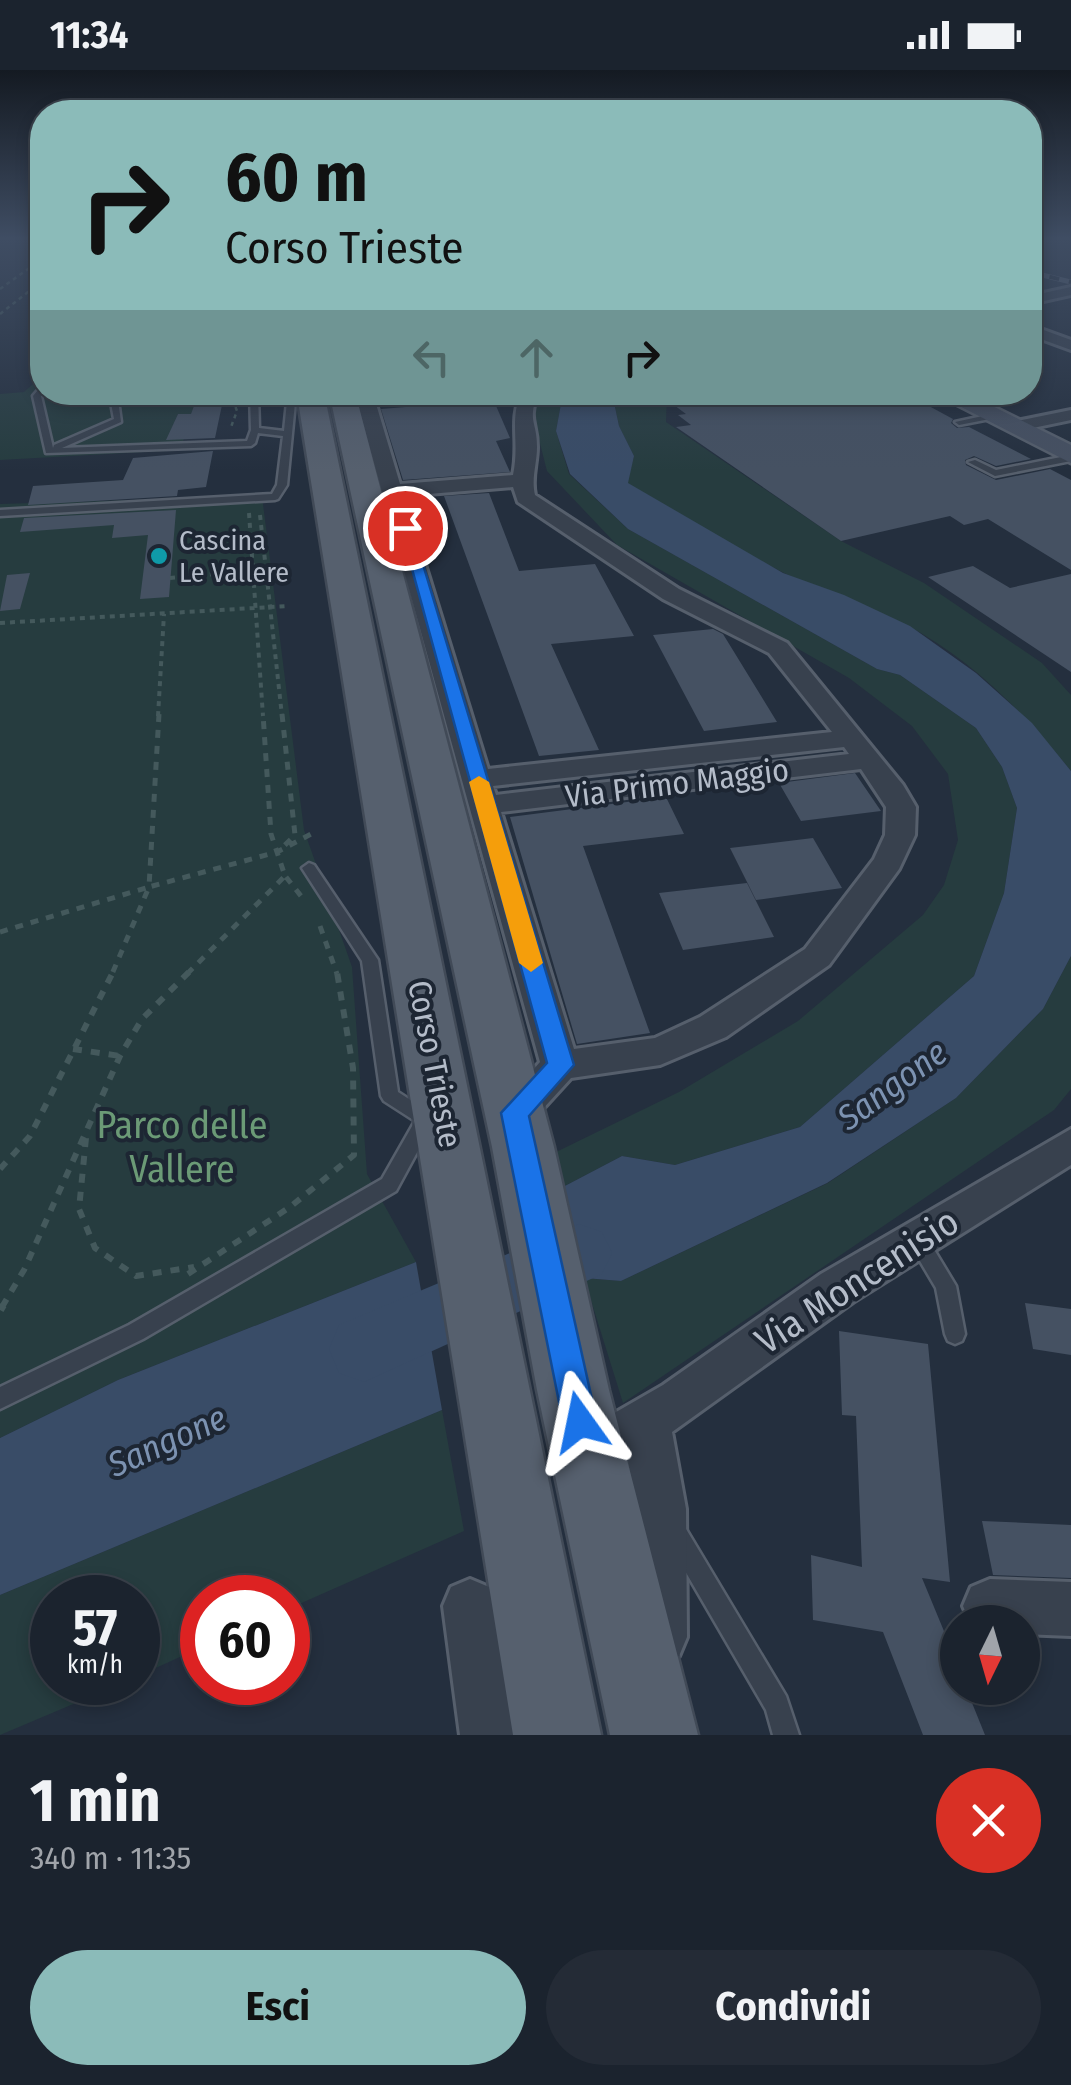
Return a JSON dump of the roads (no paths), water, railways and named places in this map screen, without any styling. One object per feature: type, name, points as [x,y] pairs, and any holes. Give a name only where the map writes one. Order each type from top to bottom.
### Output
[{"type":"main road","name":"Corso Trieste","points":[[322,405],[602,1422],[655,1735]]},
{"type":"main road","name":"Corso Trieste","points":[[322,405],[442,1136],[557,1735]]},
{"type":"street","points":[[1042,334],[1071,345]]},
{"type":"street","points":[[323,405],[395,495],[560,1065],[519,1130]]},
{"type":"street","points":[[525,405],[521,415],[528,446],[522,485],[525,498],[625,566],[725,624],[778,648],[889,786],[901,807],[900,835],[888,862],[817,957],[713,1026],[660,1051],[560,1065]]},
{"type":"street","points":[[970,405],[1071,456]]},
{"type":"street","points":[[1002,421],[1071,414]]},
{"type":"street","points":[[395,495],[522,485]]},
{"type":"street","name":"Via Primo Maggio","points":[[482,792],[859,749]]},
{"type":"street","name":"Via Moncenisio","points":[[602,1422],[837,1288],[1071,1145]]},
{"type":"street","points":[[602,1422],[661,1508],[655,1735]]},
{"type":"street","points":[[470,1606],[489,1735]]},
{"type":"street","points":[[1040,1608],[1071,1609]]},
{"type":"lane","points":[[39,405],[49,451]]},
{"type":"lane","points":[[49,451],[118,420],[115,405]]},
{"type":"lane","points":[[49,451],[251,443],[254,405]]},
{"type":"lane","points":[[255,430],[319,405]]},
{"type":"lane","points":[[0,513],[275,497],[322,405]]},
{"type":"lane","points":[[959,422],[1002,421]]},
{"type":"lane","points":[[972,462],[995,473],[1071,456]]},
{"type":"lane","points":[[0,1398],[136,1332],[389,1186],[442,1136],[390,1096],[370,960],[308,868]]},
{"type":"lane","points":[[917,1239],[946,1286],[956,1334]]},
{"type":"lane","points":[[661,1508],[777,1705],[786,1735]]},
{"type":"water","points":[[561,405],[615,405],[619,426],[634,456],[628,483],[783,573],[844,595],[910,626],[976,673],[1032,723],[1071,771],[1071,956],[1043,1009],[956,1098],[827,1183],[621,1281],[584,1278],[561,1188],[622,1156],[675,1165],[800,1127],[974,976],[1004,893],[1017,808],[1002,767],[976,728],[900,675],[877,669],[628,529],[570,474],[556,431]]},
{"type":"water","points":[[416,1262],[442,1410],[48,1575],[30,1575],[30,1582],[0,1595],[0,1438],[118,1380]]},
{"type":"waterway","name":"Sangone","points":[[364,1349],[579,1253]]},
{"type":"place","name":"Cascina Le Vallere","points":[[159,556]]},
{"type":"park label","name":"Parco delle Vallere","points":[[182,1147]]}]
